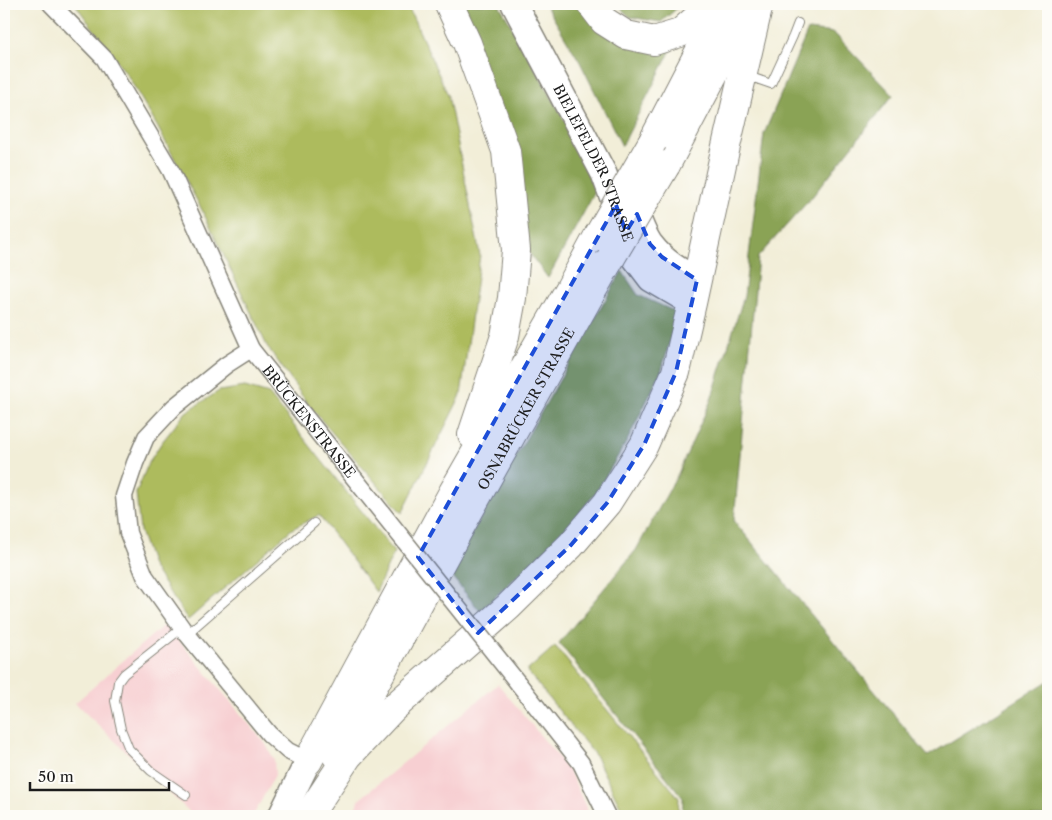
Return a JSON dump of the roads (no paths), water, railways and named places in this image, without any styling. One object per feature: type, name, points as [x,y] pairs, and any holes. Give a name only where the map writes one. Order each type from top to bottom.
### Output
[{"type":"highway","points":[[449,4],[467,43],[506,151],[516,250],[512,298],[505,336],[453,492]]},
{"type":"highway","points":[[590,4],[604,22],[626,35],[654,41],[680,33],[697,18],[705,4]]},
{"type":"highway","name":"OSNABRÜCKER STRASSE","points":[[308,761],[453,492],[653,141],[724,4]]},
{"type":"highway","name":"OSNABRÜCKER STRASSE","points":[[304,816],[464,520],[609,261],[666,165],[750,4]]},
{"type":"highway","points":[[308,816],[348,756],[392,708],[508,607],[572,545],[607,503],[644,445],[676,372],[760,4]]},
{"type":"main road","name":"BIELEFELDER STRASSE","points":[[514,4],[604,174],[635,258],[651,279],[695,291]]},
{"type":"main road","name":"BIELEFELDER STRASSE","points":[[527,4],[615,164],[650,244],[677,269],[695,291]]},
{"type":"main road","name":"OSNABRÜCKER STRASSE","points":[[282,816],[308,761]]},
{"type":"street","name":"BRÜCKENSTRASSE","points":[[52,4],[104,58],[171,171],[251,349],[581,763],[607,816]]},
{"type":"street","points":[[251,349],[226,365],[174,407],[146,437],[124,496],[128,533],[145,576],[185,631],[269,734],[288,751],[308,761]]},
{"type":"lane","points":[[743,75],[771,84],[798,23]]},
{"type":"lane","points":[[186,795],[151,772],[129,749],[119,722],[115,701],[118,682],[124,674],[185,631],[314,523]]}]
